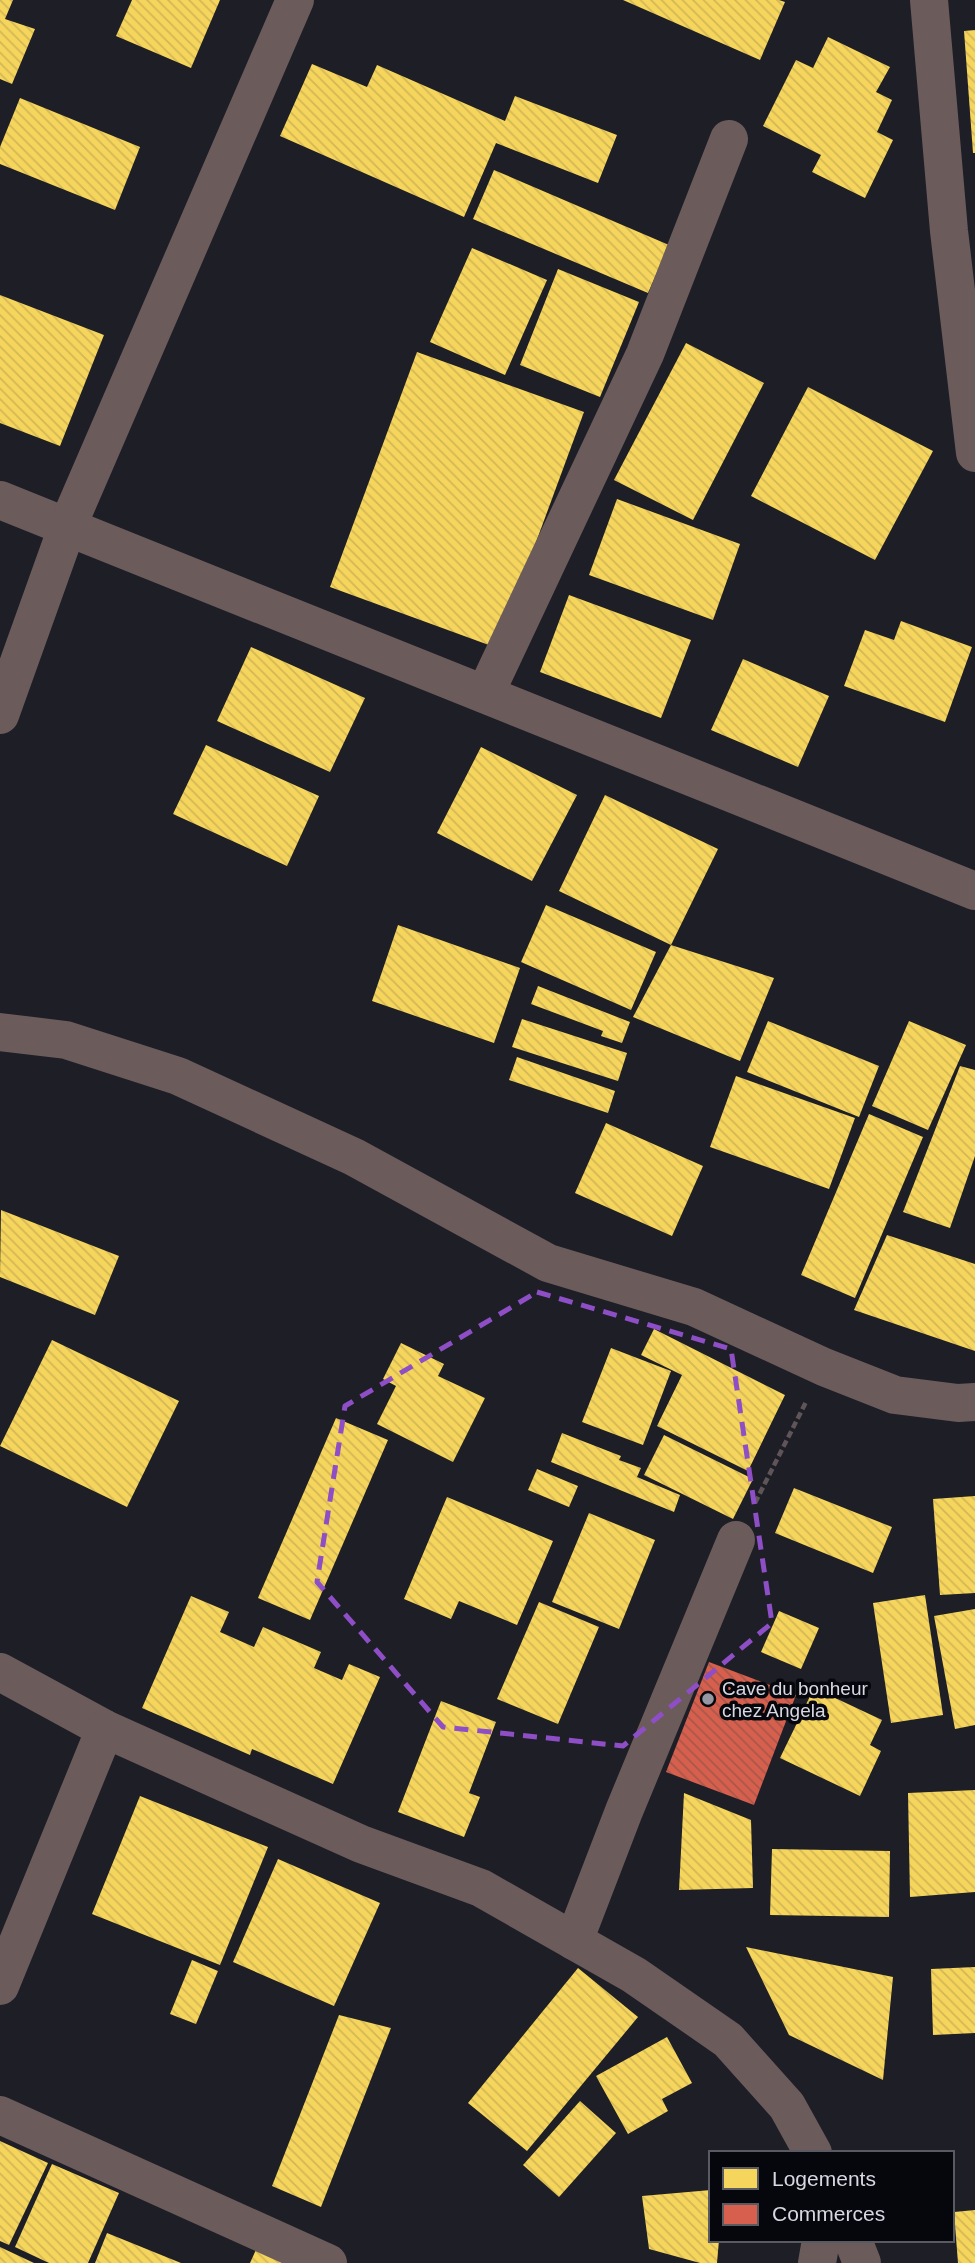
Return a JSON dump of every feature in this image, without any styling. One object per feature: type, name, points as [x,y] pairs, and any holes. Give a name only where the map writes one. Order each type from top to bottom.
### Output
[{"type":"street","points":[[0,715],[68,525],[295,0]]},
{"type":"street","points":[[929,0],[962,231],[975,453]]},
{"type":"street","points":[[485,694],[645,354],[729,139]]},
{"type":"street","points":[[0,500],[68,525],[975,891]]},
{"type":"street","points":[[0,1032],[66,1041],[178,1076],[354,1157],[548,1263],[694,1307],[824,1367],[895,1395],[958,1403],[975,1402]]},
{"type":"street","points":[[574,1941],[660,1720],[736,1540]]},
{"type":"street","points":[[0,1672],[105,1729],[361,1844],[481,1888],[634,1975],[728,2040],[787,2106],[812,2151]]},
{"type":"street","points":[[0,1986],[105,1729]]},
{"type":"street","points":[[0,2115],[327,2263]]},
{"type":"street","points":[[817,2263],[821,2242]]},
{"type":"street","points":[[854,2242],[862,2263]]},
{"type":"path","points":[[736,1540],[824,1367]]},
{"type":"highlighted area","points":[[537,1292],[731,1349],[772,1623],[623,1746],[443,1727],[317,1582],[345,1406]]},
{"type":"building: Logements","points":[[0,0],[13,0],[5,19],[35,29],[12,84],[0,79]]},
{"type":"building: Logements","points":[[132,0],[220,0],[191,68],[116,36]]},
{"type":"building: Logements","points":[[623,0],[779,0],[785,2],[760,60]]},
{"type":"building: Logements","points":[[975,30],[975,153],[973,153],[964,31]]},
{"type":"building: Logements","points":[[828,37],[890,67],[876,92],[892,100],[877,132],[893,140],[865,198],[812,172],[821,155],[763,126],[796,60],[813,68]]},
{"type":"building: Logements","points":[[312,64],[367,87],[377,65],[505,121],[515,96],[617,135],[598,183],[496,143],[464,217],[280,136]]},
{"type":"building: Logements","points":[[20,98],[140,147],[115,210],[0,164],[0,147]]},
{"type":"building: Logements","points":[[494,170],[669,245],[648,293],[473,219]]},
{"type":"building: Logements","points":[[472,248],[547,280],[505,375],[430,342]]},
{"type":"building: Logements","points":[[558,269],[639,302],[600,397],[520,365]]},
{"type":"building: Logements","points":[[0,295],[104,335],[60,446],[0,423]]},
{"type":"building: Logements","points":[[686,343],[764,383],[693,520],[614,480]]},
{"type":"building: Logements","points":[[417,352],[584,412],[497,648],[330,587]]},
{"type":"building: Logements","points":[[808,387],[933,451],[875,560],[751,496]]},
{"type":"building: Logements","points":[[617,499],[740,544],[713,620],[589,575]]},
{"type":"building: Logements","points":[[569,595],[691,640],[661,718],[540,672]]},
{"type":"building: Logements","points":[[901,621],[972,647],[945,722],[844,686],[865,630],[894,640]]},
{"type":"building: Logements","points":[[251,647],[365,698],[330,772],[217,721]]},
{"type":"building: Logements","points":[[743,659],[829,696],[798,767],[711,730]]},
{"type":"building: Logements","points":[[206,745],[319,796],[287,866],[173,814]]},
{"type":"building: Logements","points":[[481,747],[577,795],[532,881],[437,833]]},
{"type":"building: Logements","points":[[605,795],[718,849],[671,945],[559,891]]},
{"type":"building: Logements","points":[[546,905],[656,952],[631,1010],[521,962]]},
{"type":"building: Logements","points":[[398,925],[520,968],[494,1043],[372,1001]]},
{"type":"building: Logements","points":[[671,945],[774,978],[740,1061],[633,1017]]},
{"type":"building: Logements","points":[[538,986],[630,1022],[622,1043],[601,1036],[603,1031],[531,1004]]},
{"type":"building: Logements","points":[[522,1019],[627,1053],[618,1081],[512,1047]]},
{"type":"building: Logements","points":[[768,1021],[879,1066],[859,1117],[747,1072]]},
{"type":"building: Logements","points":[[909,1021],[966,1045],[928,1130],[872,1106]]},
{"type":"building: Logements","points":[[517,1057],[615,1091],[608,1113],[509,1080]]},
{"type":"building: Logements","points":[[960,1066],[975,1070],[975,1156],[950,1228],[903,1212]]},
{"type":"building: Logements","points":[[736,1076],[855,1118],[829,1189],[710,1147]]},
{"type":"building: Logements","points":[[869,1114],[923,1137],[855,1298],[801,1275]]},
{"type":"building: Logements","points":[[606,1123],[703,1166],[672,1236],[575,1193]]},
{"type":"building: Logements","points":[[1,1210],[119,1256],[95,1315],[0,1277]]},
{"type":"building: Logements","points":[[887,1235],[975,1264],[975,1351],[854,1310]]},
{"type":"building: Logements","points":[[654,1329],[785,1395],[748,1471],[657,1426],[682,1375],[641,1355]]},
{"type":"building: Logements","points":[[52,1340],[179,1401],[127,1507],[0,1446]]},
{"type":"building: Logements","points":[[401,1343],[444,1364],[438,1376],[485,1398],[453,1462],[377,1424],[396,1386],[383,1379]]},
{"type":"building: Logements","points":[[611,1348],[671,1371],[643,1445],[582,1422]]},
{"type":"building: Logements","points":[[336,1418],[388,1440],[310,1620],[258,1598]]},
{"type":"building: Logements","points":[[562,1433],[621,1456],[619,1460],[641,1468],[637,1477],[680,1495],[674,1512],[551,1462]]},
{"type":"building: Logements","points":[[664,1435],[753,1479],[733,1519],[644,1475]]},
{"type":"building: Logements","points":[[537,1469],[578,1486],[569,1507],[528,1490]]},
{"type":"building: Logements","points":[[794,1488],[892,1527],[873,1573],[775,1533]]},
{"type":"building: Logements","points":[[975,1496],[975,1593],[940,1595],[933,1499]]},
{"type":"building: Logements","points":[[447,1497],[553,1541],[517,1625],[459,1601],[451,1619],[404,1599]]},
{"type":"building: Logements","points":[[589,1513],[655,1540],[619,1629],[552,1602]]},
{"type":"building: Logements","points":[[925,1595],[943,1715],[891,1723],[873,1603]]},
{"type":"building: Logements","points":[[191,1596],[229,1612],[220,1632],[254,1647],[263,1627],[321,1652],[314,1668],[342,1680],[349,1664],[380,1677],[333,1784],[252,1749],[250,1755],[142,1708]]},
{"type":"building: Logements","points":[[539,1602],[599,1627],[558,1724],[497,1699]]},
{"type":"building: Logements","points":[[975,1609],[975,1725],[955,1729],[934,1616]]},
{"type":"building: Logements","points":[[779,1611],[819,1628],[801,1669],[761,1652]]},
{"type":"building: Logements","points":[[814,1688],[882,1720],[870,1745],[881,1751],[860,1796],[780,1758]]},
{"type":"building: Logements","points":[[441,1701],[496,1722],[469,1793],[480,1797],[464,1837],[398,1812]]},
{"type":"building: Logements","points":[[975,1790],[975,1892],[910,1897],[908,1793]]},
{"type":"building: Logements","points":[[684,1793],[751,1820],[753,1888],[679,1890]]},
{"type":"building: Logements","points":[[140,1796],[268,1847],[220,1965],[92,1914]]},
{"type":"building: Logements","points":[[772,1849],[890,1851],[889,1917],[770,1915]]},
{"type":"building: Logements","points":[[278,1859],[380,1903],[334,2006],[233,1962]]},
{"type":"building: Logements","points":[[746,1947],[893,1977],[883,2080],[789,2035]]},
{"type":"building: Logements","points":[[192,1960],[218,1971],[196,2024],[170,2014]]},
{"type":"building: Logements","points":[[975,1967],[975,2033],[933,2035],[931,1969]]},
{"type":"building: Logements","points":[[578,1968],[638,2017],[527,2151],[468,2103]]},
{"type":"building: Logements","points":[[339,2015],[391,2028],[321,2207],[272,2186]]},
{"type":"building: Logements","points":[[667,2037],[692,2083],[662,2099],[668,2111],[628,2134],[596,2076]]},
{"type":"building: Logements","points":[[580,2101],[616,2133],[559,2197],[523,2165]]},
{"type":"building: Logements","points":[[0,2141],[48,2163],[9,2245],[0,2241]]},
{"type":"building: Logements","points":[[52,2164],[119,2193],[88,2263],[49,2263],[15,2247]]},
{"type":"building: Logements","points":[[709,2190],[709,2242],[719,2242],[717,2263],[700,2263],[649,2249],[642,2196]]},
{"type":"building: Logements","points":[[975,2210],[975,2263],[958,2263],[954,2212]]},
{"type":"building: Logements","points":[[107,2233],[181,2263],[95,2263]]},
{"type":"building: Logements","points":[[259,2243],[300,2263],[250,2263]]},
{"type":"building: Logements","points":[[0,2247],[34,2263],[0,2263]]},
{"type":"building: Commerces","points":[[709,1662],[796,1695],[754,1805],[666,1772]]},
{"type":"place","name":"Cave du bonheur chez Angela","points":[[708,1699]]}]
